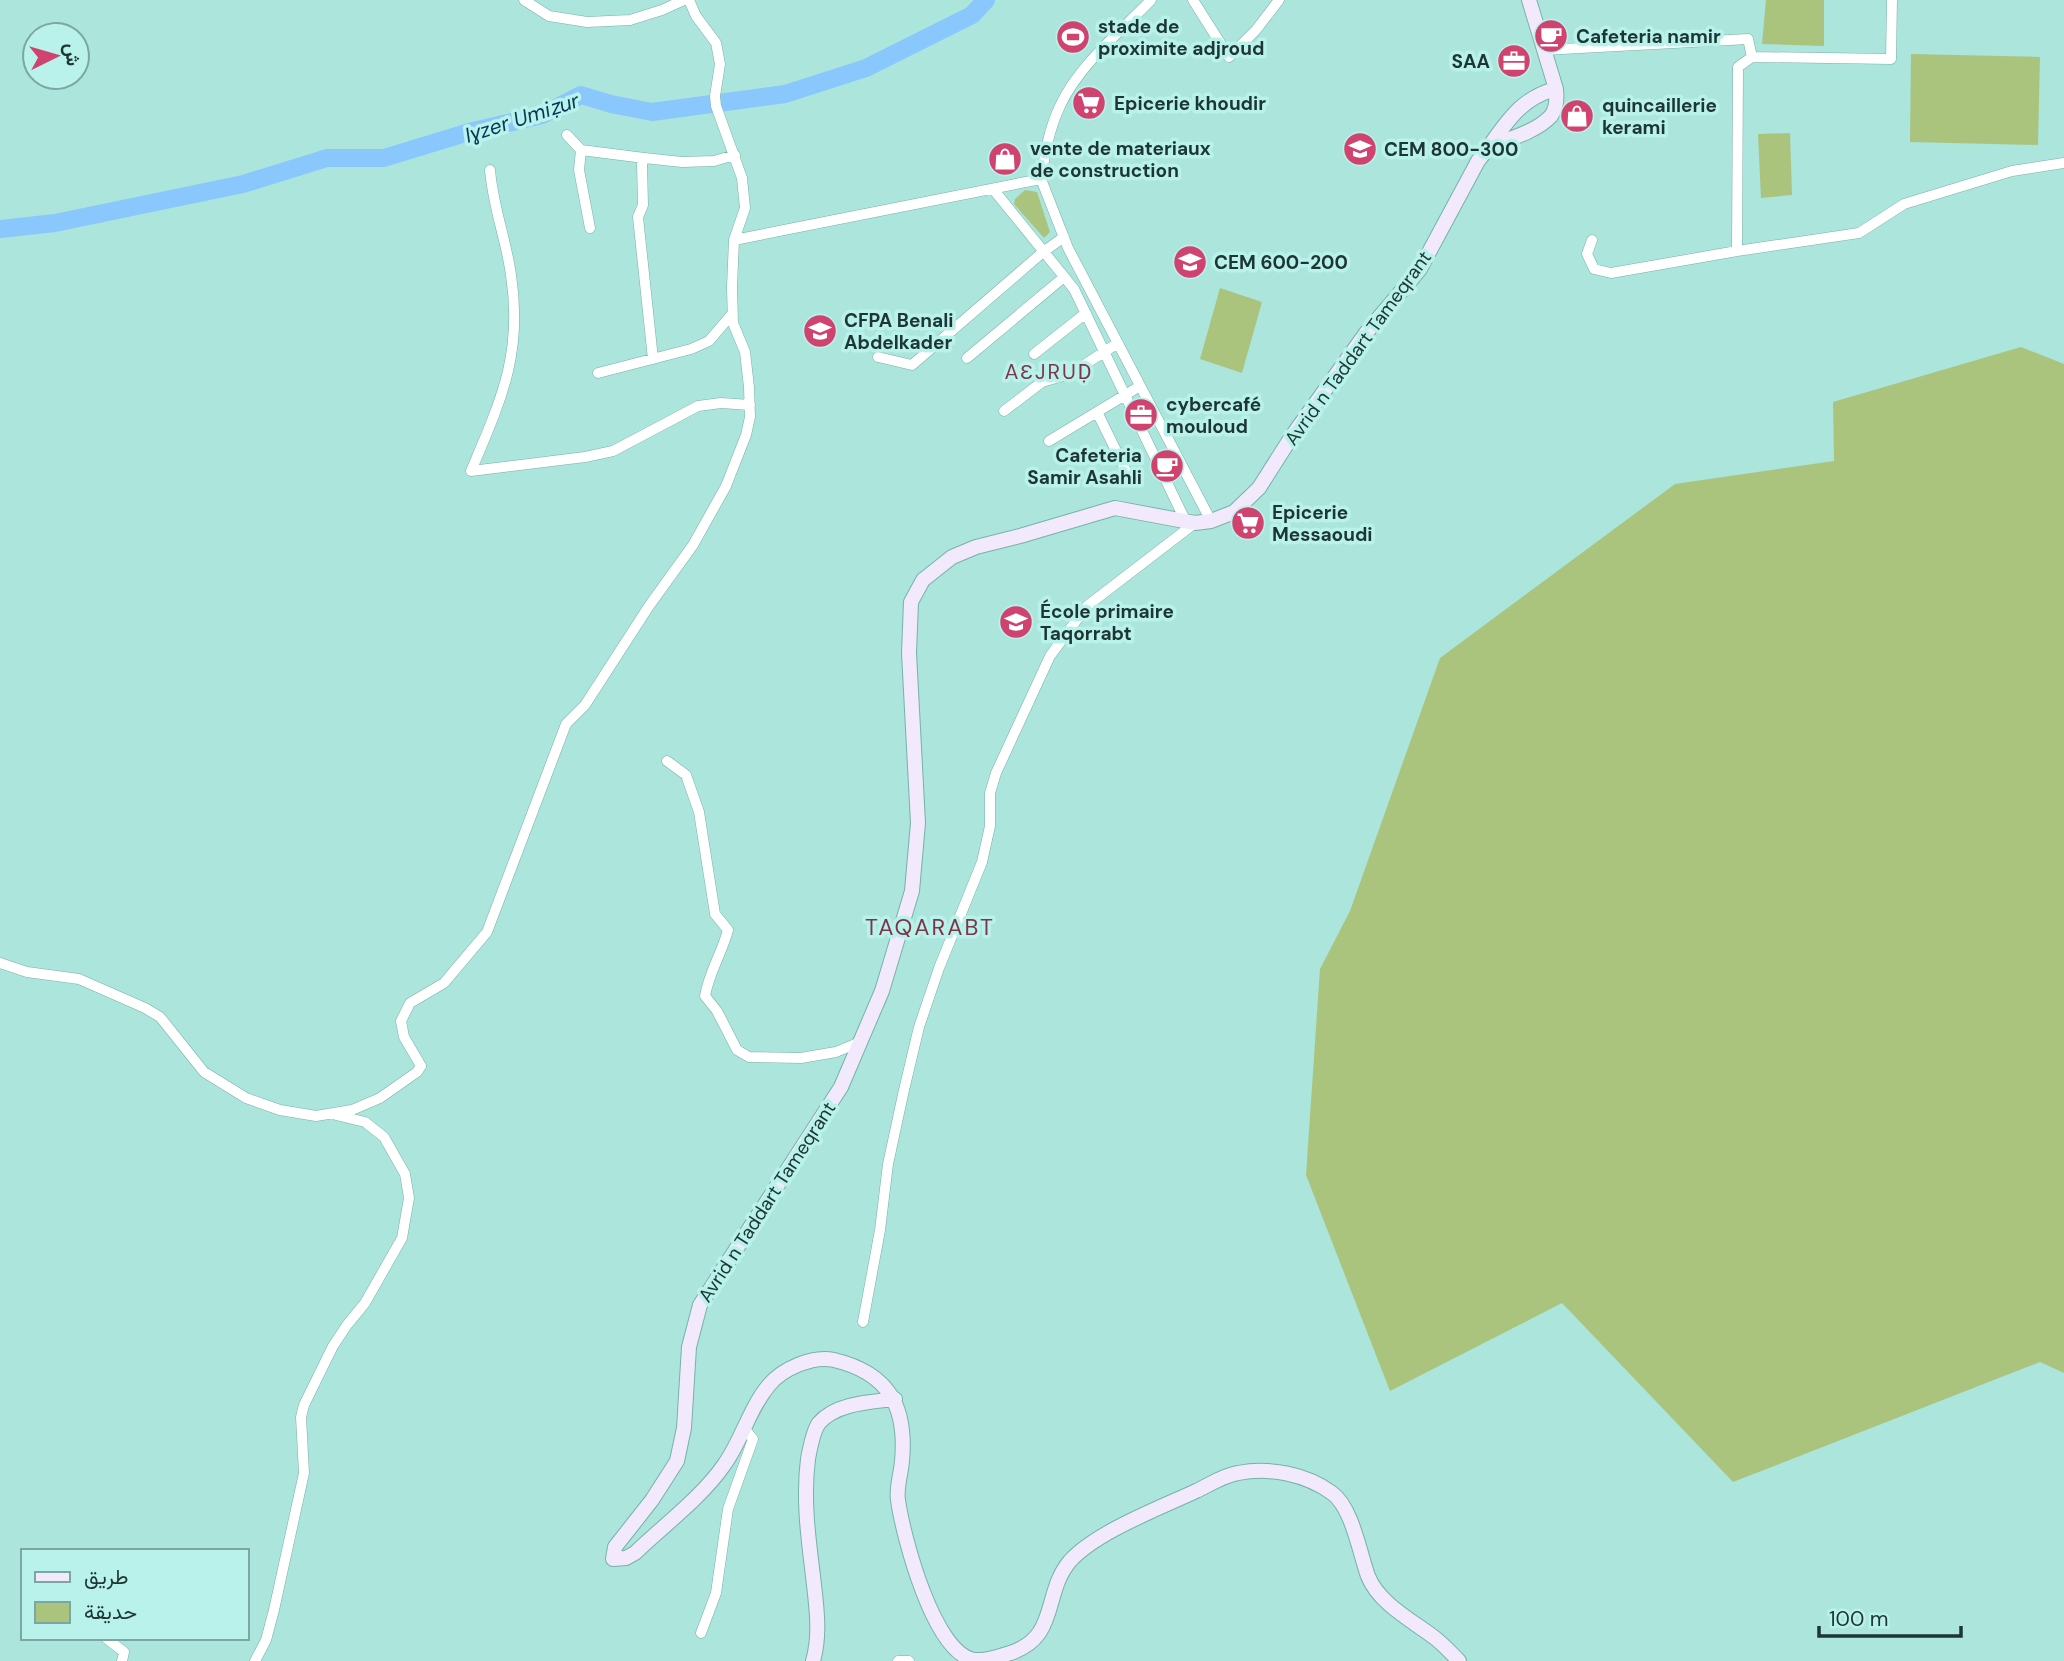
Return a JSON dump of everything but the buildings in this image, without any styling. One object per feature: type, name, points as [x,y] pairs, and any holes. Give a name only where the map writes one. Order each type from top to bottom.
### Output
[{"type":"main road","points":[[1490,146],[1526,132],[1551,115],[1557,103],[1556,89],[1529,0]]},
{"type":"main road","name":"Avrid n Taddart Tameqrant","points":[[1459,1661],[1387,1601],[1370,1580],[1354,1530],[1336,1495],[1306,1477],[1266,1472],[1236,1473],[1095,1541],[1069,1562],[1054,1593],[1045,1623],[1033,1642],[1015,1652],[987,1660],[962,1657],[935,1623],[917,1579],[898,1498],[904,1428],[895,1399],[868,1371],[830,1358],[801,1363],[772,1381],[754,1405],[725,1464],[704,1488],[635,1553],[626,1558],[614,1559],[615,1547],[652,1500],[677,1461],[684,1429],[689,1347],[700,1305],[841,1087],[882,991],[912,891],[918,823],[909,653],[912,602],[923,580],[952,557],[976,547],[1020,537],[1115,508],[1190,521],[1211,521],[1234,512],[1259,488],[1292,436],[1366,333],[1420,269],[1478,161],[1501,127],[1516,111],[1542,92],[1556,89]]},
{"type":"main road","points":[[813,1661],[818,1622],[804,1488],[810,1448],[818,1424],[834,1412],[863,1403],[895,1399]]},
{"type":"street","points":[[332,1114],[380,1098],[417,1072],[421,1066],[404,1037],[401,1020],[411,1003],[443,982],[487,932],[566,724],[585,705],[702,529],[726,486],[740,453],[750,417],[745,352],[733,323],[734,240],[745,208],[742,178],[716,106],[720,64],[716,43],[686,0],[630,20],[587,22],[549,16],[524,0]]},
{"type":"street","points":[[1151,0],[1074,81],[1048,134],[1041,178],[1064,237],[1211,521]]},
{"type":"street","points":[[1194,1],[1229,57],[1256,30],[1279,0]]},
{"type":"street","points":[[1737,251],[1738,67],[1752,57],[1891,59],[1892,0]]},
{"type":"street","points":[[1543,50],[1748,39],[1752,57]]},
{"type":"street","points":[[567,135],[581,150],[644,158],[693,162],[714,161],[735,155]]},
{"type":"street","points":[[581,150],[579,170],[590,228]]},
{"type":"street","points":[[644,158],[643,205],[638,217],[653,359]]},
{"type":"street","points":[[1592,240],[1587,254],[1594,269],[1611,273],[1859,233],[1905,204],[2012,171],[2064,163]]},
{"type":"street","points":[[490,170],[492,199],[511,274],[514,319],[511,364],[504,391],[471,471],[613,451],[698,406],[721,403],[750,405]]},
{"type":"street","points":[[734,240],[1041,178]]},
{"type":"street","points":[[863,1322],[880,1230],[888,1164],[919,1027],[982,862],[990,827],[990,793],[996,773],[1050,656],[1087,606],[1190,521],[1074,289],[993,189]]},
{"type":"street","points":[[878,357],[912,365],[1042,252],[1064,237]]},
{"type":"street","points":[[967,358],[1064,276]]},
{"type":"street","points":[[1034,354],[1086,313]]},
{"type":"street","points":[[598,373],[709,341],[733,314]]},
{"type":"street","points":[[1004,411],[1042,382],[1070,374],[1118,343]]},
{"type":"street","points":[[1049,440],[1140,386]]},
{"type":"street","points":[[1097,412],[1131,481]]},
{"type":"street","points":[[667,761],[686,775],[699,812],[715,914],[728,930],[724,945],[707,980],[705,996],[717,1011],[737,1050],[750,1057],[801,1058],[836,1052],[860,1042]]},
{"type":"street","points":[[0,963],[27,972],[79,979],[145,1008],[160,1017],[204,1072],[255,1102],[299,1114],[332,1114],[365,1122],[384,1137],[405,1174],[409,1198],[402,1238],[365,1303],[333,1346],[304,1405],[301,1417],[304,1473],[274,1610],[266,1640],[255,1661]]},
{"type":"street","points":[[701,1633],[716,1593],[728,1509],[753,1439],[743,1427]]},
{"type":"street","points":[[109,1640],[124,1652],[122,1661]]},
{"type":"street","points":[[898,1661],[908,1661]]},
{"type":"green space","points":[[1766,0],[1824,0],[1824,46],[1762,44]]},
{"type":"green space","points":[[1911,54],[2040,57],[2038,145],[1910,142]]},
{"type":"green space","points":[[1790,133],[1792,195],[1761,198],[1758,134]]},
{"type":"green space","points":[[1025,190],[1037,192],[1050,232],[1044,238],[1014,204],[1015,199]]},
{"type":"green space","points":[[1220,288],[1262,302],[1242,373],[1200,359]]},
{"type":"green space","points":[[2021,347],[2064,364],[2064,1373],[2040,1362],[1733,1482],[1562,1303],[1390,1391],[1306,1175],[1320,969],[1350,911],[1440,658],[1675,484],[1834,461],[1833,402]]},
{"type":"waterway","name":"Iɣzer Umiẓur","points":[[0,229],[55,223],[243,184],[327,158],[384,158],[469,132],[542,115],[581,95],[652,112],[785,94],[866,68],[972,15],[986,0]]},
{"type":"place","name":"Cafeteria namir","points":[[1551,36]]},
{"type":"place","name":"stade de proximite adjroud","points":[[1073,37]]},
{"type":"place","name":"SAA","points":[[1514,61]]},
{"type":"place","name":"Epicerie khoudir","points":[[1089,103]]},
{"type":"place","name":"quincaillerie kerami","points":[[1577,116]]},
{"type":"place","name":"CEM 800-300","points":[[1360,149]]},
{"type":"place","name":"vente de materiaux de construction","points":[[1005,159]]},
{"type":"place","name":"CEM 600-200","points":[[1190,262]]},
{"type":"place","name":"CFPA Benali Abdelkader","points":[[820,331]]},
{"type":"place","name":"cybercafé mouloud","points":[[1141,415]]},
{"type":"place","name":"Cafeteria Samir Asahli","points":[[1167,466]]},
{"type":"place","name":"Epicerie Messaoudi","points":[[1248,523]]},
{"type":"place","name":"École primaire Taqorrabt","points":[[1016,622]]},
{"type":"district","name":"AƐJRUḌ","points":[[1049,372]]},
{"type":"district","name":"TAQARABT","points":[[930,927]]}]
